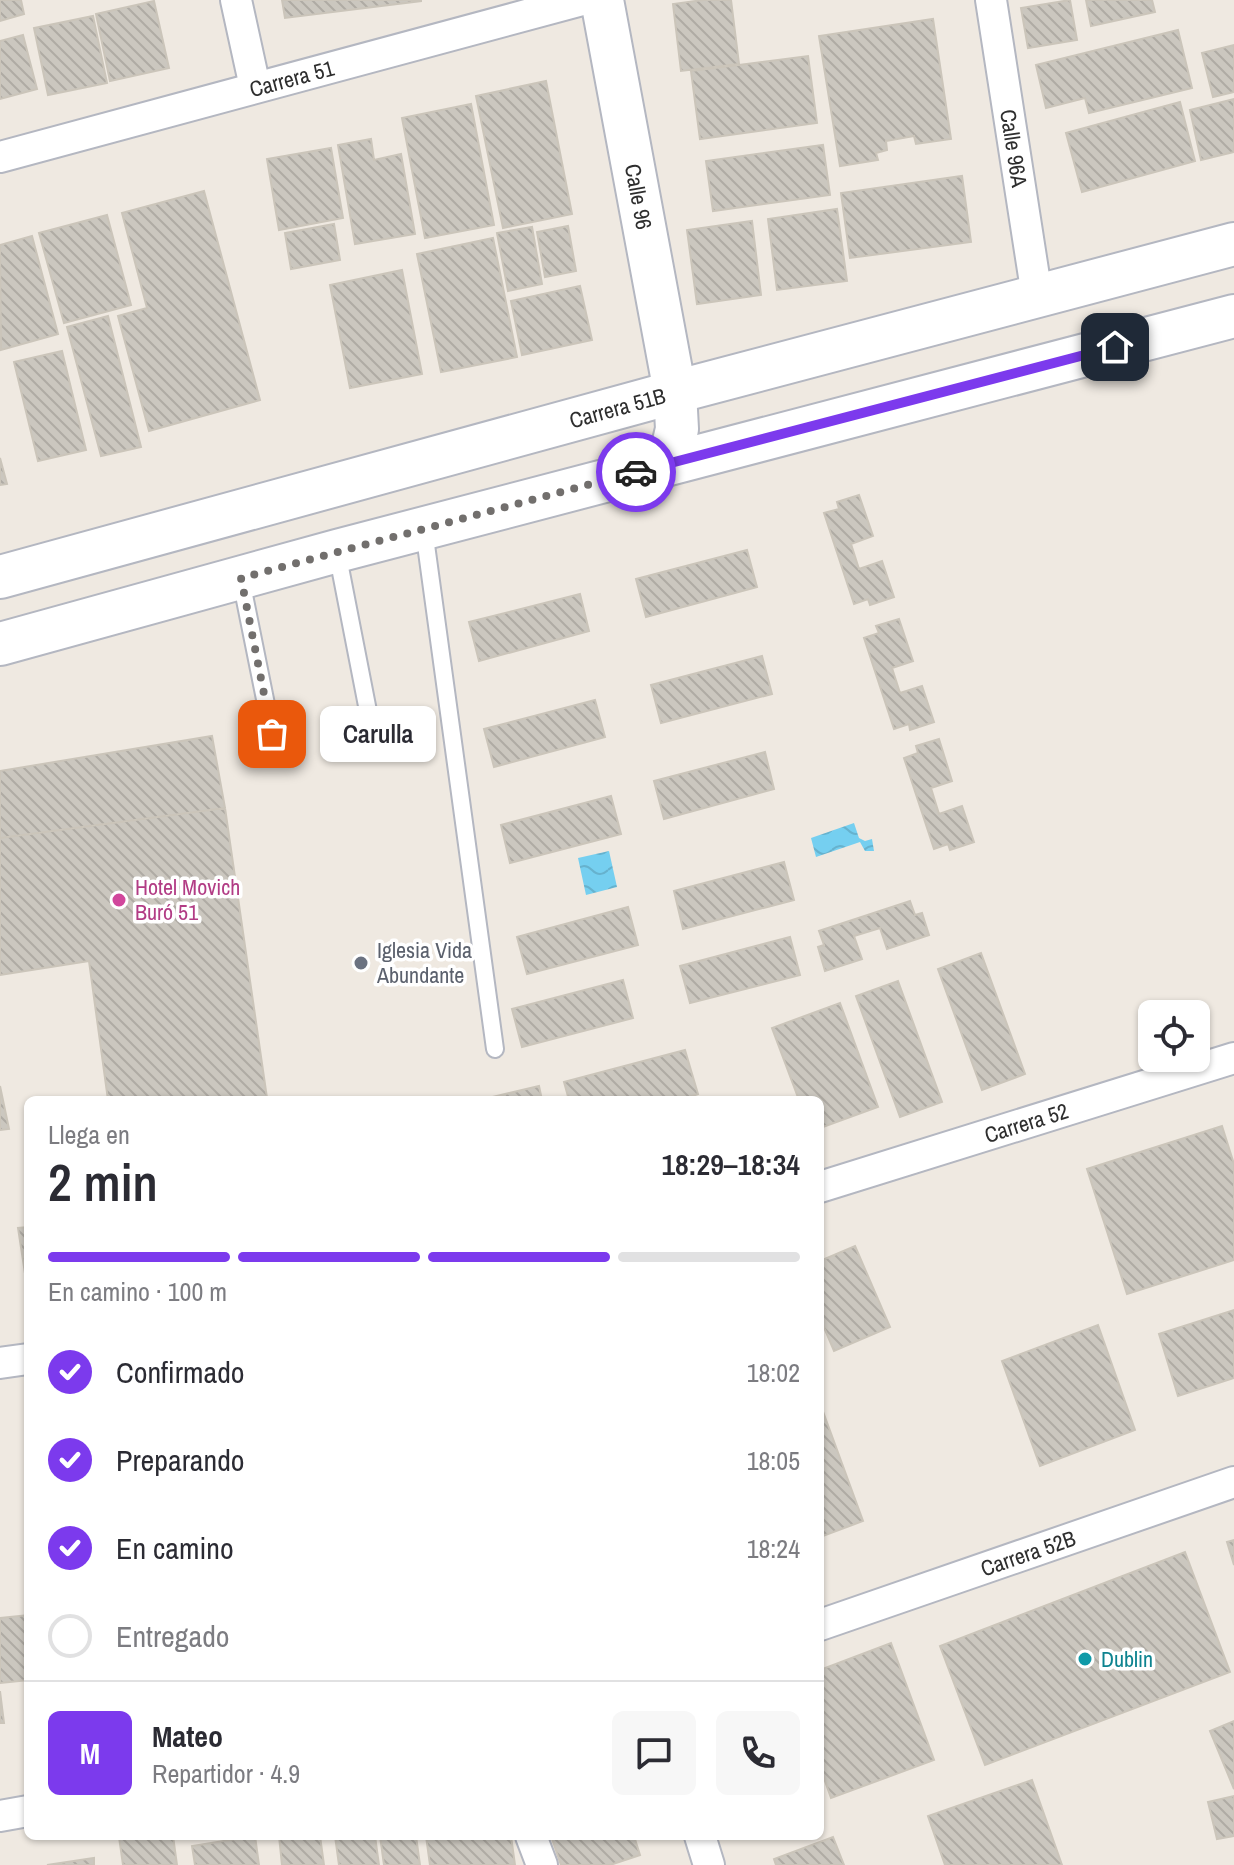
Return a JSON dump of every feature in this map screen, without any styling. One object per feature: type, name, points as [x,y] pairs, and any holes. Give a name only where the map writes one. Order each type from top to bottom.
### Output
[{"type":"main road","name":"Calle 96","points":[[602,0],[675,392],[677,429],[669,463]]},
{"type":"main road","name":"Carrera 51B","points":[[0,577],[675,392],[1234,244]]},
{"type":"main road","points":[[0,644],[337,551],[1234,316]]},
{"type":"street","points":[[236,0],[255,87]]},
{"type":"street","name":"Carrera 51","points":[[0,157],[582,0]]},
{"type":"street","name":"Calle 96A","points":[[991,0],[1037,296]]},
{"type":"street","name":"Carrera 52","points":[[824,1186],[1234,1058]]},
{"type":"street","points":[[0,1363],[24,1360]]},
{"type":"street","name":"Carrera 52B","points":[[824,1624],[1234,1482]]},
{"type":"street","points":[[0,1816],[24,1812]]},
{"type":"street","points":[[533,1840],[542,1865]]},
{"type":"street","points":[[701,1840],[709,1865]]},
{"type":"lane","points":[[424,528],[495,1049]]},
{"type":"lane","points":[[337,551],[368,711]]},
{"type":"lane","points":[[241,578],[272,734]]},
{"type":"water","points":[[854,823],[859,838],[865,841],[872,839],[874,851],[865,851],[860,842],[816,857],[811,838]]},
{"type":"water","points":[[609,851],[617,887],[586,895],[578,858]]},
{"type":"building","points":[[0,0],[21,0],[24,14],[0,21]]},
{"type":"building","points":[[282,0],[421,0],[421,1],[285,18]]},
{"type":"building","points":[[731,0],[739,64],[681,71],[673,4]]},
{"type":"building","points":[[1070,0],[1077,40],[1028,48],[1021,8]]},
{"type":"building","points":[[1086,0],[1152,0],[1155,12],[1091,26]]},
{"type":"building","points":[[154,1],[169,68],[110,81],[96,14]]},
{"type":"building","points":[[93,16],[107,83],[48,95],[34,28]]},
{"type":"building","points":[[933,19],[951,139],[916,144],[914,136],[886,141],[887,150],[876,153],[878,160],[840,166],[819,36]]},
{"type":"building","points":[[1178,30],[1192,88],[1089,113],[1085,98],[1046,108],[1036,65]]},
{"type":"building","points":[[23,35],[37,89],[0,99],[0,41]]},
{"type":"building","points":[[1234,45],[1234,92],[1213,97],[1202,53]]},
{"type":"building","points":[[808,56],[817,123],[700,139],[691,71]]},
{"type":"building","points":[[546,81],[572,214],[503,228],[476,96]]},
{"type":"building","points":[[1234,99],[1234,152],[1201,160],[1190,110]]},
{"type":"building","points":[[1180,102],[1195,161],[1082,192],[1066,133]]},
{"type":"building","points":[[471,104],[494,225],[425,238],[402,118]]},
{"type":"building","points":[[371,139],[374,160],[401,154],[415,234],[355,244],[338,145]]},
{"type":"building","points":[[823,145],[830,195],[713,211],[706,161]]},
{"type":"building","points":[[331,148],[343,218],[279,230],[267,159]]},
{"type":"building","points":[[962,176],[971,242],[850,258],[841,193]]},
{"type":"building","points":[[204,191],[260,400],[149,431],[118,316],[147,308],[122,213]]},
{"type":"building","points":[[837,209],[847,281],[777,290],[768,219]]},
{"type":"building","points":[[107,215],[131,305],[64,323],[39,233]]},
{"type":"building","points":[[752,221],[761,295],[697,304],[687,230]]},
{"type":"building","points":[[334,224],[340,260],[291,269],[285,233]]},
{"type":"building","points":[[568,226],[576,271],[545,277],[537,232]]},
{"type":"building","points":[[532,227],[542,284],[508,291],[497,233]]},
{"type":"building","points":[[32,236],[58,334],[1,350],[0,245]]},
{"type":"building","points":[[493,238],[517,357],[441,372],[417,254]]},
{"type":"building","points":[[402,270],[422,374],[350,388],[330,285]]},
{"type":"building","points":[[580,286],[592,340],[522,355],[511,301]]},
{"type":"building","points":[[108,316],[141,447],[101,456],[67,327]]},
{"type":"building","points":[[62,351],[86,450],[38,461],[14,362]]},
{"type":"building","points":[[0,458],[7,484],[0,485]]},
{"type":"building","points":[[859,495],[873,536],[851,544],[859,569],[882,561],[894,597],[870,605],[868,599],[854,604],[824,513],[839,509],[837,502]]},
{"type":"building","points":[[747,550],[757,587],[646,617],[636,579]]},
{"type":"building","points":[[580,594],[589,631],[479,661],[469,622]]},
{"type":"building","points":[[899,619],[913,661],[892,668],[900,693],[922,686],[934,722],[910,730],[909,724],[894,729],[864,638],[879,633],[876,626]]},
{"type":"building","points":[[762,656],[772,694],[661,723],[651,685]]},
{"type":"building","points":[[595,700],[605,737],[494,767],[484,729]]},
{"type":"building","points":[[212,736],[225,808],[0,838],[0,771]]},
{"type":"building","points":[[939,739],[952,781],[931,788],[939,814],[962,806],[974,842],[950,850],[948,844],[934,849],[904,758],[918,753],[916,746]]},
{"type":"building","points":[[765,752],[774,789],[664,819],[654,781]]},
{"type":"building","points":[[611,796],[621,834],[510,863],[501,825]]},
{"type":"building","name":"Hotel Movich Buró 51","points":[[225,808],[267,1096],[107,1096],[89,961],[0,975],[0,838]]},
{"type":"building","points":[[784,862],[794,900],[683,929],[674,891]]},
{"type":"building","points":[[910,901],[915,915],[922,913],[929,935],[887,949],[880,928],[854,936],[862,959],[825,971],[818,947],[824,945],[819,931]]},
{"type":"building","points":[[628,907],[638,945],[527,974],[517,937]]},
{"type":"building","points":[[790,937],[800,975],[690,1003],[680,966]]},
{"type":"building","points":[[981,953],[1025,1074],[982,1090],[938,969]]},
{"type":"building","points":[[623,980],[633,1018],[522,1047],[512,1009]]},
{"type":"building","points":[[898,981],[942,1102],[900,1117],[856,996]]},
{"type":"building","points":[[840,1003],[878,1107],[824,1127],[824,1096],[798,1096],[772,1028]]},
{"type":"building","points":[[685,1050],[698,1094],[568,1096],[564,1082]]},
{"type":"building","points":[[0,1086],[9,1129],[0,1130]]},
{"type":"building","points":[[539,1086],[541,1096],[497,1096]]},
{"type":"building","points":[[1222,1126],[1234,1164],[1234,1260],[1127,1294],[1087,1169]]},
{"type":"building","points":[[24,1227],[24,1267],[18,1228]]},
{"type":"building","points":[[855,1246],[890,1327],[834,1351],[824,1327],[824,1259]]},
{"type":"building","points":[[1234,1310],[1234,1378],[1178,1396],[1159,1334]]},
{"type":"building","points":[[1098,1325],[1135,1430],[1040,1466],[1002,1361]]},
{"type":"building","points":[[824,1414],[863,1521],[824,1536]]},
{"type":"building","points":[[1234,1540],[1234,1565],[1227,1542]]},
{"type":"building","name":"Dublin","points":[[1185,1552],[1230,1672],[985,1765],[940,1646]]},
{"type":"building","points":[[24,1615],[24,1680],[0,1683],[0,1618]]},
{"type":"building","points":[[891,1643],[934,1760],[831,1798],[824,1778],[824,1668]]},
{"type":"building","points":[[0,1691],[4,1723],[0,1723]]},
{"type":"building","points":[[1234,1721],[1234,1789],[1210,1731]]},
{"type":"building","points":[[1032,1780],[1062,1865],[945,1865],[928,1816]]},
{"type":"building","points":[[1234,1796],[1234,1836],[1217,1839],[1208,1802]]},
{"type":"building","points":[[833,1837],[844,1865],[776,1865],[774,1859]]},
{"type":"building","points":[[119,1840],[174,1840],[177,1865],[123,1865]]},
{"type":"building","points":[[230,1840],[256,1840],[259,1865],[195,1865],[192,1846]]},
{"type":"building","points":[[279,1840],[321,1840],[324,1865],[282,1865]]},
{"type":"building","points":[[336,1840],[376,1840],[379,1865],[339,1865]]},
{"type":"building","points":[[381,1840],[417,1840],[420,1865],[384,1865]]},
{"type":"building","points":[[427,1840],[512,1840],[515,1865],[430,1865]]},
{"type":"building","points":[[552,1840],[635,1840],[640,1855],[610,1865],[561,1865]]},
{"type":"building","points":[[94,1858],[94,1865],[47,1865]]},
{"type":"way so far","points":[[272,734],[241,578],[636,472]]},
{"type":"place","name":"Carulla","points":[[272,734]]},
{"type":"place","name":"Hotel Movich Buró 51","points":[[119,900]]},
{"type":"place","name":"Iglesia Vida Abundante","points":[[361,963]]},
{"type":"place","name":"Dublin","points":[[1085,1659]]},
{"type":"route","points":[[636,472],[1115,347]]}]
